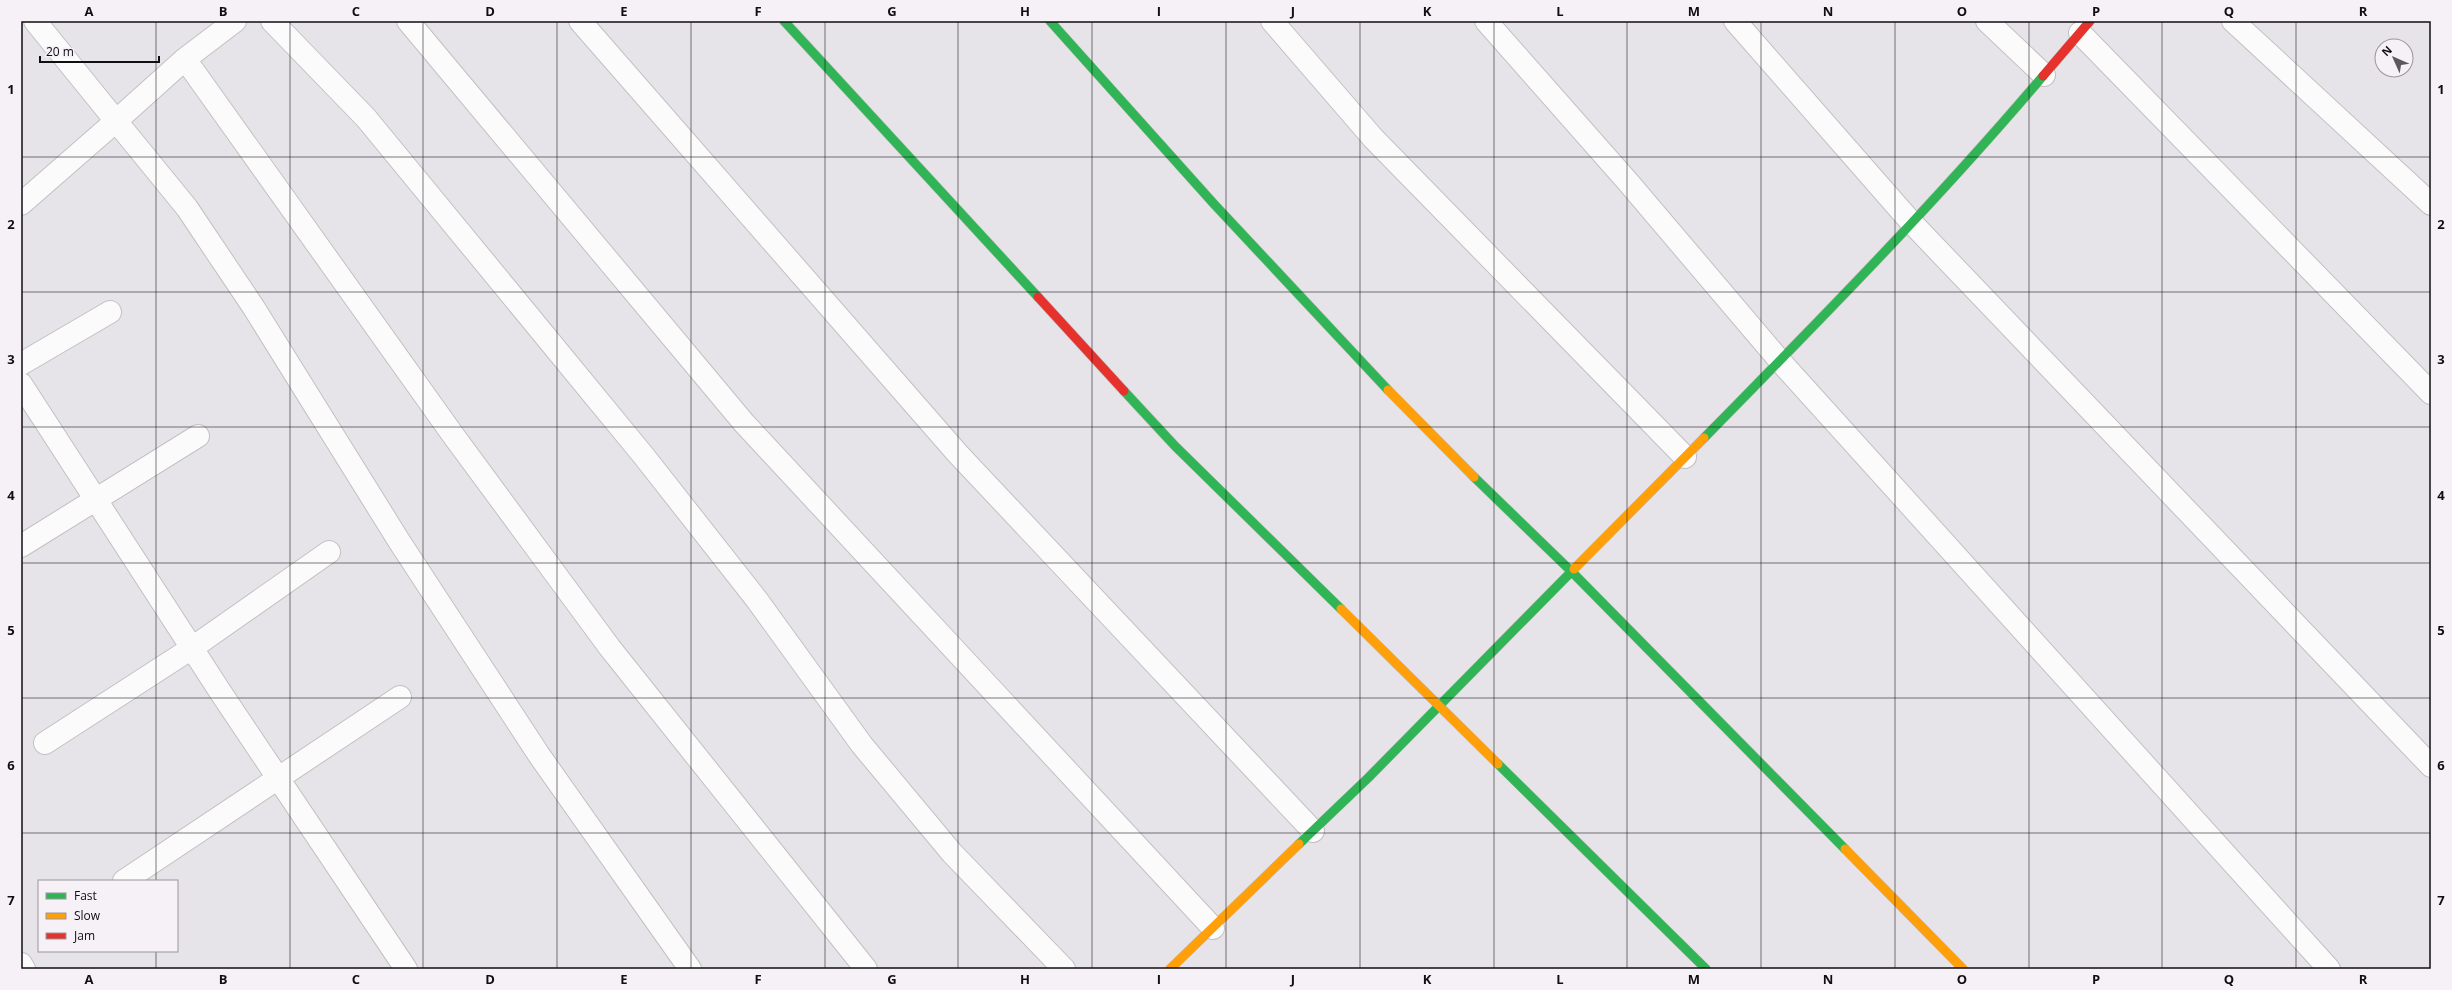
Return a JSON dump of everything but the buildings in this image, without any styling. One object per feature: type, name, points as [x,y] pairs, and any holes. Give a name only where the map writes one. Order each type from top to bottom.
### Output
[{"type":"main road","points":[[784,21],[1175,446],[1438,707],[1706,969]]},
{"type":"main road","points":[[1050,21],[1214,204],[1424,428],[1572,572],[1963,969]]},
{"type":"main road","points":[[1170,969],[1313,831],[1438,707],[1780,361],[1986,142],[2085,27]]},
{"type":"street","points":[[35,21],[192,215],[254,308],[398,541],[535,748],[690,969]]},
{"type":"street","points":[[21,204],[184,59],[235,21]]},
{"type":"street","points":[[272,21],[366,118],[642,455],[757,600],[862,745],[952,853],[1064,969]]},
{"type":"street","points":[[408,21],[744,423],[1213,928]]},
{"type":"street","points":[[580,21],[958,454],[1313,831]]},
{"type":"street","points":[[1272,21],[1373,138],[1685,457]]},
{"type":"street","points":[[1486,21],[1628,182],[1780,361],[2329,969]]},
{"type":"street","points":[[1735,21],[1911,222],[2431,766]]},
{"type":"street","points":[[1987,21],[2044,75]]},
{"type":"street","points":[[2233,21],[2431,204]]},
{"type":"street","points":[[2085,27],[2431,393]]},
{"type":"street","points":[[184,59],[453,435],[610,648],[866,969]]},
{"type":"street","points":[[21,364],[110,312]]},
{"type":"street","points":[[21,384],[97,499],[192,648],[406,969]]},
{"type":"street","points":[[21,546],[198,436]]},
{"type":"street","points":[[45,743],[192,648],[329,552]]},
{"type":"street","points":[[126,880],[400,697]]},
{"type":"street","points":[[21,964],[24,969]]},
{"type":"traffic: fast","points":[[784,21],[1038,297]]},
{"type":"traffic: fast","points":[[1050,21],[1214,204],[1388,390]]},
{"type":"traffic: fast","points":[[1704,438],[1834,305],[1919,215],[2043,76]]},
{"type":"traffic: fast","points":[[1124,391],[1175,446],[1341,609]]},
{"type":"traffic: fast","points":[[1474,477],[1572,572],[1845,849]]},
{"type":"traffic: fast","points":[[1299,844],[1368,778],[1574,569]]},
{"type":"traffic: fast","points":[[1498,764],[1706,969]]},
{"type":"traffic: slow","points":[[1388,390],[1474,477]]},
{"type":"traffic: slow","points":[[1574,569],[1704,438]]},
{"type":"traffic: slow","points":[[1341,609],[1498,764]]},
{"type":"traffic: slow","points":[[1170,969],[1299,844]]},
{"type":"traffic: slow","points":[[1845,849],[1963,969]]},
{"type":"traffic: jam","points":[[2043,76],[2090,21]]},
{"type":"traffic: jam","points":[[1038,297],[1124,391]]}]
